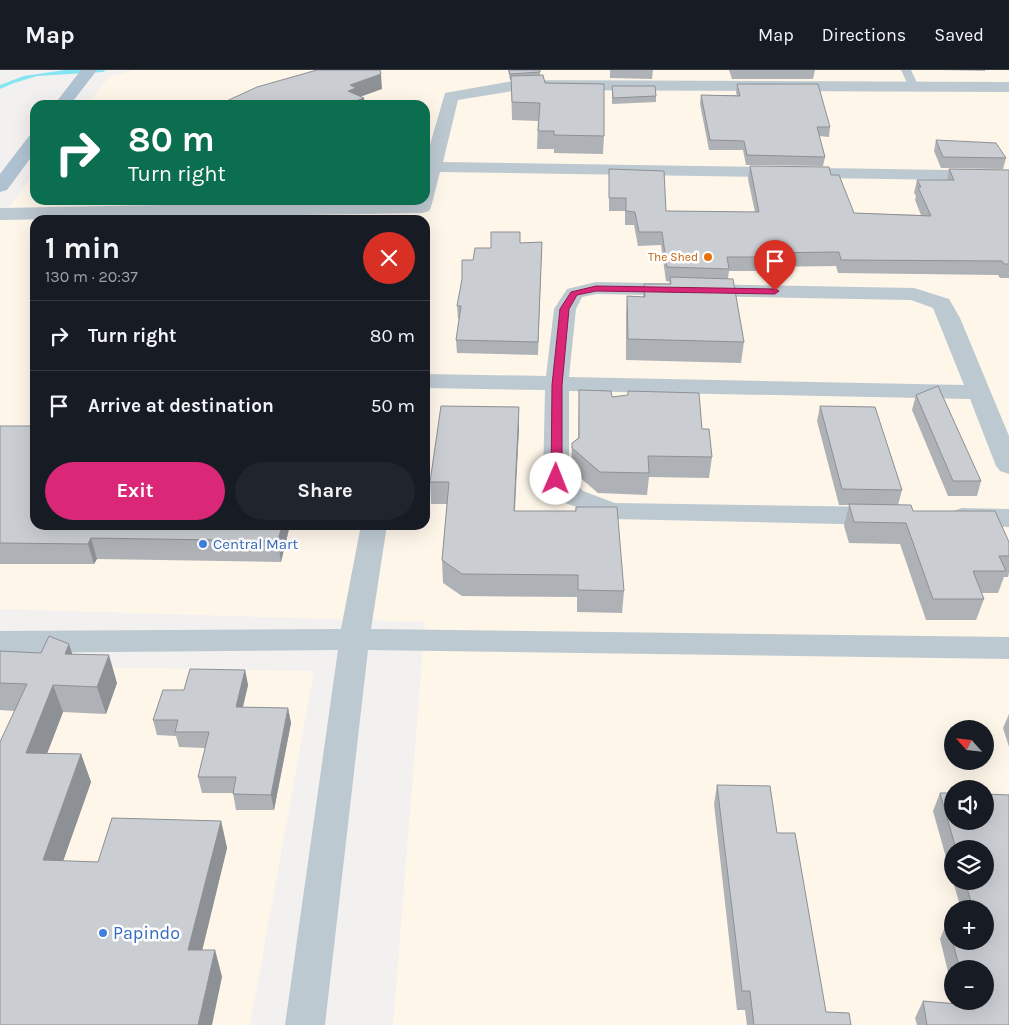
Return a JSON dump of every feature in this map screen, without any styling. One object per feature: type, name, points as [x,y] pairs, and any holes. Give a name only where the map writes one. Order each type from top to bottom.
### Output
[{"type":"main road","points":[[66,100],[86,74]]},
{"type":"main road","points":[[0,186],[30,147]]},
{"type":"street","points":[[430,179],[452,96],[519,85],[1009,87]]},
{"type":"street","points":[[433,167],[1009,176]]},
{"type":"street","points":[[0,214],[423,206]]},
{"type":"street","points":[[910,516],[612,511],[574,497],[556,479],[557,385],[565,309],[574,293],[606,288],[914,294],[941,304],[949,318],[1009,466]]},
{"type":"street","points":[[430,381],[978,392]]},
{"type":"street","points":[[940,517],[1009,518]]},
{"type":"street","points":[[305,1025],[354,639],[373,530]]},
{"type":"street","points":[[0,642],[354,639],[1009,648]]},
{"type":"lane","points":[[906,70],[914,86]]},
{"type":"shaded area","points":[[135,70],[1009,70],[1009,1025],[393,1025],[425,622],[0,609],[0,219],[30,180],[30,205],[430,205],[430,100],[91,100],[109,77]]},
{"type":"shaded area","points":[[0,666],[314,671],[250,1025],[0,1025]]},
{"type":"building","points":[[317,70],[380,70],[381,74],[350,85],[356,88],[348,91],[364,98],[358,100],[229,100],[257,87]]},
{"type":"building","points":[[509,70],[540,70],[540,72],[510,74]]},
{"type":"building","points":[[543,75],[545,83],[604,84],[604,136],[554,135],[554,131],[538,131],[540,103],[512,102],[511,76]]},
{"type":"building","points":[[737,84],[818,84],[830,127],[817,127],[825,157],[747,155],[744,141],[710,140],[701,95],[740,96]]},
{"type":"building","points":[[612,86],[655,86],[656,96],[613,98]]},
{"type":"building","points":[[936,140],[996,143],[1006,158],[943,157]]},
{"type":"building","points":[[750,166],[829,167],[831,175],[839,175],[854,213],[931,216],[918,187],[921,187],[917,180],[954,180],[949,169],[1009,170],[1009,264],[1004,264],[1002,261],[841,260],[839,252],[758,253],[759,257],[727,257],[729,269],[667,267],[662,232],[639,232],[635,212],[626,211],[626,198],[609,198],[609,169],[664,171],[666,211],[759,212]]},
{"type":"building","points":[[491,232],[520,232],[520,243],[542,242],[538,342],[456,340],[461,306],[457,306],[462,279],[462,260],[473,260],[475,248],[491,248]]},
{"type":"building","points":[[670,277],[733,279],[744,342],[628,339],[627,296],[645,297],[644,284],[671,284]]},
{"type":"building","points":[[938,386],[981,481],[953,481],[916,395]]},
{"type":"building","points":[[579,390],[611,391],[612,397],[628,395],[628,391],[699,393],[702,429],[709,429],[712,457],[648,456],[649,473],[600,472],[572,448],[572,443],[579,438]]},
{"type":"building","points":[[441,406],[519,407],[514,511],[576,511],[576,507],[617,507],[624,591],[578,590],[578,575],[462,574],[442,560],[449,482],[430,482]]},
{"type":"building","points":[[820,406],[875,407],[902,490],[842,489]]},
{"type":"building","points":[[0,426],[30,426],[30,530],[281,530],[278,541],[91,538],[88,544],[0,543]]},
{"type":"building","points":[[849,504],[911,505],[913,511],[995,511],[1009,542],[1009,556],[999,556],[1006,571],[973,571],[984,599],[933,599],[906,523],[854,522]]},
{"type":"building","name":"Papindo","points":[[49,636],[69,644],[65,654],[109,655],[97,687],[53,685],[26,753],[81,754],[43,860],[98,862],[112,818],[221,821],[188,950],[215,950],[198,1025],[0,1025],[0,742],[27,684],[0,683],[0,651],[41,653]]},
{"type":"building","points":[[190,669],[245,670],[236,707],[288,708],[271,795],[233,794],[236,777],[198,777],[209,732],[175,732],[178,720],[153,720],[163,690],[184,690]]},
{"type":"building","points":[[717,785],[770,786],[777,833],[795,833],[826,1012],[849,1013],[851,1025],[754,1025],[750,991],[742,991]]},
{"type":"building","points":[[940,793],[944,793],[944,807]]},
{"type":"building","points":[[994,794],[1009,795],[1009,1025],[927,1025],[923,1001],[944,1003],[944,1010],[994,1010],[994,960],[957,960],[955,950],[994,950],[994,900],[970,900],[968,890],[994,890],[994,840],[953,840],[951,830],[994,830]]},
{"type":"waterway","points":[[0,87],[24,77],[63,72],[103,70]]},
{"type":"place","name":"The Shed","points":[[708,257]]},
{"type":"place","name":"Central Mart","points":[[203,544]]},
{"type":"place","name":"Papindo","points":[[103,933]]},
{"type":"route","points":[[556,479],[557,385],[565,309],[574,293],[596,288],[775,291]]}]
